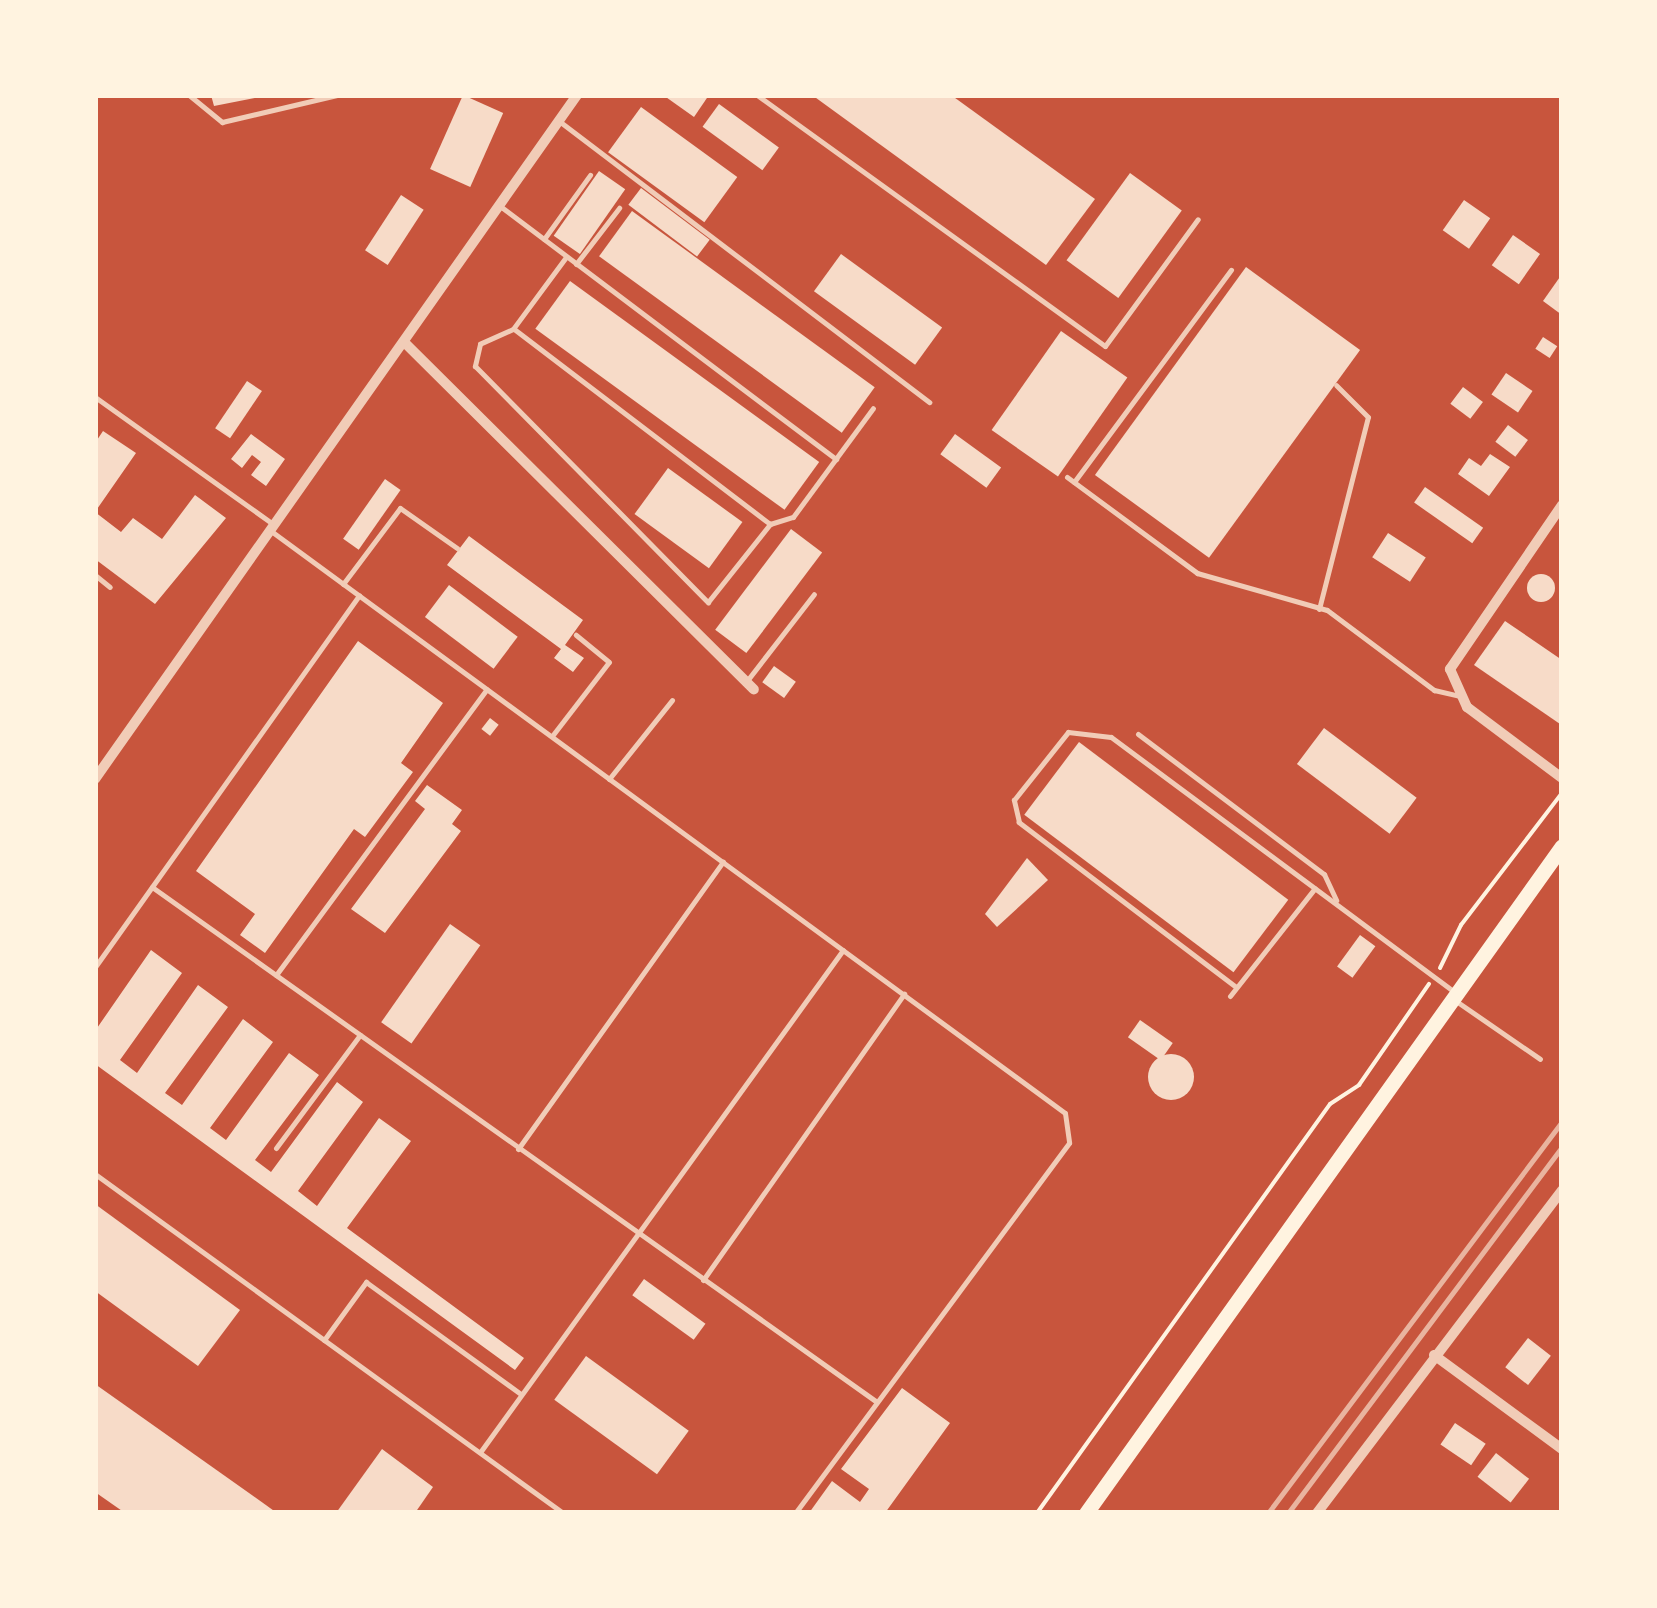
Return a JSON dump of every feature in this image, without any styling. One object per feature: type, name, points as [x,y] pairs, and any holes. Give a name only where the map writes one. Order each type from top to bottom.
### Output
[{"type":"main road","points":[[1086,1513],[1562,846]]},
{"type":"street","points":[[95,779],[577,95]]},
{"type":"street","points":[[404,342],[750,686]]},
{"type":"street","points":[[1562,505],[1452,659],[1460,696],[1562,778]]},
{"type":"street","points":[[1317,1513],[1562,1190]]},
{"type":"street","points":[[1434,1355],[1562,1449]]},
{"type":"lane","points":[[190,95],[222,122],[338,95]]},
{"type":"lane","points":[[759,96],[1105,346],[1198,219]]},
{"type":"lane","points":[[559,120],[929,402]]},
{"type":"lane","points":[[544,239],[590,175]]},
{"type":"lane","points":[[500,206],[836,458]]},
{"type":"lane","points":[[576,264],[619,208]]},
{"type":"lane","points":[[566,257],[512,329],[480,344],[480,372],[708,602],[770,524],[792,516],[872,408]]},
{"type":"lane","points":[[1074,482],[1231,270]]},
{"type":"lane","points":[[512,329],[770,524]]},
{"type":"lane","points":[[1319,609],[1368,417],[1336,385]]},
{"type":"lane","points":[[96,399],[1066,1113],[1071,1132],[795,1513]]},
{"type":"lane","points":[[1066,477],[1196,573],[1319,609],[1434,690],[1460,696]]},
{"type":"lane","points":[[343,584],[400,508],[457,548]]},
{"type":"lane","points":[[95,575],[110,587]]},
{"type":"lane","points":[[750,686],[814,594]]},
{"type":"lane","points":[[95,968],[359,595]]},
{"type":"lane","points":[[552,736],[609,662],[576,635]]},
{"type":"lane","points":[[276,974],[487,689]]},
{"type":"lane","points":[[609,778],[672,700]]},
{"type":"lane","points":[[1236,987],[1019,822],[1014,800],[1061,738],[1081,728],[1110,737],[1337,902],[1540,1059]]},
{"type":"lane","points":[[1138,734],[1324,874],[1337,902]]},
{"type":"lane","points":[[518,1148],[723,862]]},
{"type":"lane","points":[[152,887],[877,1402]]},
{"type":"lane","points":[[1230,996],[1316,887]]},
{"type":"lane","points":[[481,1451],[843,950]]},
{"type":"lane","points":[[703,1280],[904,994]]},
{"type":"lane","points":[[276,1148],[360,1035]]},
{"type":"lane","points":[[95,1174],[563,1513]]},
{"type":"lane","points":[[324,1340],[366,1282],[522,1394]]},
{"type":"path","points":[[1037,1513],[1330,1104],[1359,1085],[1434,977],[1461,925],[1562,793]]},
{"type":"building","points":[[211,95],[260,95],[260,97],[214,106]]},
{"type":"building","points":[[463,95],[503,113],[470,187],[430,169]]},
{"type":"building","points":[[663,95],[709,95],[694,117]]},
{"type":"building","points":[[812,95],[951,95],[1095,199],[1046,265]]},
{"type":"building","points":[[719,104],[779,147],[762,170],[703,127]]},
{"type":"building","points":[[641,107],[737,177],[704,222],[608,152]]},
{"type":"building","points":[[599,171],[625,189],[580,254],[554,236]]},
{"type":"building","points":[[1130,173],[1182,211],[1118,298],[1067,260]]},
{"type":"building","points":[[641,188],[710,240],[697,257],[628,205]]},
{"type":"building","points":[[401,195],[424,210],[388,265],[365,250]]},
{"type":"building","points":[[1464,200],[1490,218],[1469,249],[1443,230]]},
{"type":"building","points":[[632,211],[875,387],[842,433],[599,256]]},
{"type":"building","points":[[1513,235],[1540,254],[1519,284],[1492,265]]},
{"type":"building","points":[[841,254],[942,327],[915,365],[814,291]]},
{"type":"building","points":[[1246,267],[1360,350],[1209,558],[1095,475]]},
{"type":"building","points":[[1562,274],[1562,315],[1543,301]]},
{"type":"building","points":[[570,281],[819,462],[784,510],[535,329]]},
{"type":"building","points":[[1061,331],[1127,377],[1058,477],[992,430]]},
{"type":"building","points":[[1543,337],[1557,346],[1550,358],[1535,349]]},
{"type":"building","points":[[1506,373],[1533,391],[1518,412],[1491,395]]},
{"type":"building","points":[[247,381],[262,391],[230,438],[215,428]]},
{"type":"building","points":[[1463,387],[1483,402],[1470,419],[1450,404]]},
{"type":"building","points":[[1508,425],[1528,440],[1515,457],[1495,442]]},
{"type":"building","points":[[103,431],[136,453],[95,512],[95,443]]},
{"type":"building","points":[[251,434],[285,459],[266,486],[251,475],[261,462],[252,455],[242,468],[231,459]]},
{"type":"building","points":[[955,434],[1001,468],[986,488],[940,454]]},
{"type":"building","points":[[1490,454],[1510,467],[1489,496],[1458,474],[1469,458],[1481,466]]},
{"type":"building","points":[[668,468],[742,522],[709,568],[634,514]]},
{"type":"building","points":[[385,479],[401,490],[359,550],[343,539]]},
{"type":"building","points":[[1425,487],[1483,528],[1472,543],[1414,503]]},
{"type":"building","points":[[195,495],[226,518],[155,604],[95,559],[95,512],[121,532],[133,518],[162,539]]},
{"type":"building","points":[[791,529],[822,552],[746,653],[715,630]]},
{"type":"building","points":[[1388,533],[1426,558],[1410,582],[1372,557]]},
{"type":"building","points":[[469,536],[583,620],[565,645],[584,658],[573,672],[554,658],[561,649],[447,565]]},
{"type":"building","points":[[1541,574],[1551,578],[1555,588],[1551,598],[1541,602],[1531,598],[1527,588],[1531,578]]},
{"type":"building","points":[[449,585],[518,637],[494,669],[425,617]]},
{"type":"building","points":[[1505,621],[1562,660],[1560,724],[1474,665]]},
{"type":"building","points":[[358,641],[443,703],[401,763],[413,772],[365,837],[354,829],[265,953],[240,935],[255,914],[196,871]]},
{"type":"building","points":[[774,666],[796,682],[784,698],[762,682]]},
{"type":"building","points":[[490,718],[499,725],[490,736],[481,729]]},
{"type":"building","points":[[1324,728],[1417,798],[1390,834],[1297,764]]},
{"type":"building","points":[[1079,742],[1288,900],[1233,972],[1024,815]]},
{"type":"building","points":[[427,785],[462,810],[452,824],[461,831],[385,933],[351,909],[425,809],[415,801]]},
{"type":"building","points":[[1027,858],[1048,880],[997,927],[985,914]]},
{"type":"building","points":[[450,924],[480,945],[411,1044],[381,1022]]},
{"type":"building","points":[[1360,935],[1375,946],[1352,978],[1337,967]]},
{"type":"building","points":[[151,950],[182,973],[120,1060],[137,1073],[198,985],[228,1007],[165,1093],[182,1105],[243,1019],[273,1042],[210,1128],[226,1140],[289,1053],[319,1075],[255,1160],[271,1172],[337,1082],[363,1102],[298,1191],[317,1206],[379,1118],[411,1141],[347,1228],[524,1358],[515,1370],[95,1064],[95,1031]]},
{"type":"building","points":[[1140,1020],[1173,1043],[1161,1060],[1128,1037]]},
{"type":"building","points":[[1171,1054],[1187,1061],[1194,1077],[1187,1093],[1171,1100],[1155,1093],[1148,1077],[1155,1061]]},
{"type":"building","points":[[95,1204],[240,1310],[198,1366],[95,1291]]},
{"type":"building","points":[[644,1279],[705,1324],[694,1340],[632,1295]]},
{"type":"building","points":[[1528,1338],[1551,1356],[1528,1385],[1505,1367]]},
{"type":"building","points":[[586,1356],[689,1431],[657,1474],[554,1400]]},
{"type":"building","points":[[95,1384],[277,1513],[125,1513],[95,1492]]},
{"type":"building","points":[[902,1388],[950,1423],[885,1513],[809,1513],[832,1481],[860,1502],[869,1489],[841,1469]]},
{"type":"building","points":[[1455,1423],[1486,1444],[1471,1465],[1440,1445]]},
{"type":"building","points":[[382,1449],[433,1487],[415,1513],[336,1513]]},
{"type":"building","points":[[1496,1453],[1529,1479],[1511,1502],[1478,1477]]},
{"type":"railway","points":[[1268,1513],[1562,1121]]},
{"type":"railway","points":[[1288,1513],[1560,1149]]}]
